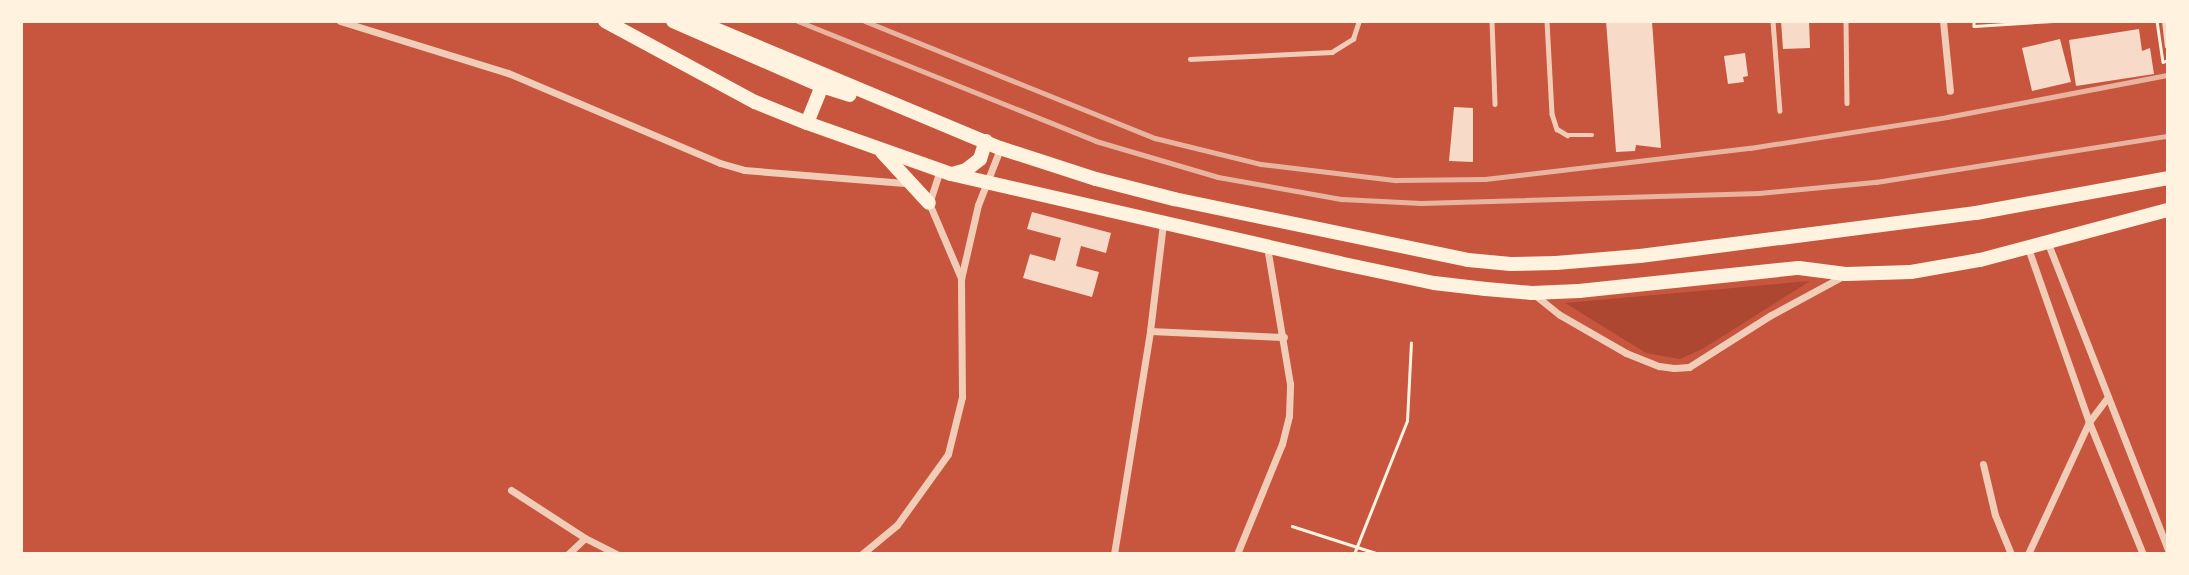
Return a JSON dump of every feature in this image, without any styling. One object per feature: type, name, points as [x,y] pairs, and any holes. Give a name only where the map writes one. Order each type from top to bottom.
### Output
[{"type":"main road","points":[[605,21],[755,102],[881,151],[946,172],[1434,283],[1532,293],[1579,291],[1799,268],[1846,274],[1911,272],[1972,262],[2168,210]]},
{"type":"main road","points":[[673,21],[822,86],[879,107],[908,110]]},
{"type":"main road","points":[[696,21],[1000,148],[1096,179],[1174,199],[1413,250],[1511,264],[1640,256],[1976,213],[2168,178]]},
{"type":"main road","points":[[807,123],[822,86]]},
{"type":"main road","points":[[946,172],[966,170],[980,159],[986,141]]},
{"type":"main road","points":[[881,151],[929,203]]},
{"type":"street","points":[[340,21],[508,73],[720,163],[744,170],[912,183]]},
{"type":"street","points":[[1943,21],[1950,91]]},
{"type":"street","points":[[862,554],[897,525],[948,454],[962,397],[961,279],[978,205],[1000,148]]},
{"type":"street","points":[[946,172],[929,203],[961,279]]},
{"type":"street","points":[[1114,554],[1150,331],[1163,223]]},
{"type":"street","points":[[2048,241],[2168,549]]},
{"type":"street","points":[[1237,554],[1282,444],[1289,416],[1290,384],[1284,337],[1267,247]]},
{"type":"street","points":[[2028,247],[2089,422],[2143,554]]},
{"type":"street","points":[[1532,293],[1560,315],[1626,353],[1658,366],[1674,368],[1689,366],[1846,274]]},
{"type":"street","points":[[1150,331],[1284,337]]},
{"type":"street","points":[[2028,554],[2089,422],[2108,397]]},
{"type":"street","points":[[1983,464],[1995,515],[2011,554]]},
{"type":"street","points":[[512,489],[585,538],[617,554]]},
{"type":"street","points":[[568,554],[585,538]]},
{"type":"lane","points":[[1190,59],[1332,52],[1353,39],[1359,21]]},
{"type":"lane","points":[[1492,21],[1494,104]]},
{"type":"lane","points":[[1547,21],[1552,114],[1557,129],[1567,135],[1591,135]]},
{"type":"lane","points":[[1773,21],[1780,111]]},
{"type":"lane","points":[[1846,21],[1847,103]]},
{"type":"path","points":[[1974,21],[1974,26],[2053,21]]},
{"type":"path","points":[[2157,21],[2162,62],[2168,60]]},
{"type":"path","points":[[1354,554],[1407,421],[1411,343]]},
{"type":"path","points":[[1292,526],[1379,554]]},
{"type":"shaded area","points":[[1810,281],[1704,348],[1680,359],[1646,353],[1565,303]]},
{"type":"building","points":[[1606,21],[1652,21],[1661,148],[1636,145],[1635,151],[1616,152]]},
{"type":"building","points":[[1781,21],[1809,21],[1810,48],[1783,49]]},
{"type":"building","points":[[2162,21],[2168,21],[2168,47],[2165,48]]},
{"type":"building","points":[[2139,29],[2142,51],[2150,48],[2154,74],[2076,86],[2069,40]]},
{"type":"building","points":[[2060,39],[2071,82],[2032,91],[2022,48]]},
{"type":"building","points":[[1745,53],[1748,76],[1743,77],[1744,82],[1728,84],[1724,56]]},
{"type":"building","points":[[1454,107],[1473,108],[1473,162],[1449,161]]},
{"type":"building","points":[[1032,212],[1111,233],[1106,253],[1081,246],[1076,266],[1099,272],[1092,297],[1023,278],[1030,254],[1055,261],[1061,238],[1027,229]]},
{"type":"railway","points":[[798,21],[1096,141],[1218,177],[1342,199],[1421,203],[1759,193],[1876,182],[2168,136]]},
{"type":"railway","points":[[865,21],[1155,138],[1261,164],[1396,180],[1485,179],[1750,148],[1947,117],[2168,75]]}]
